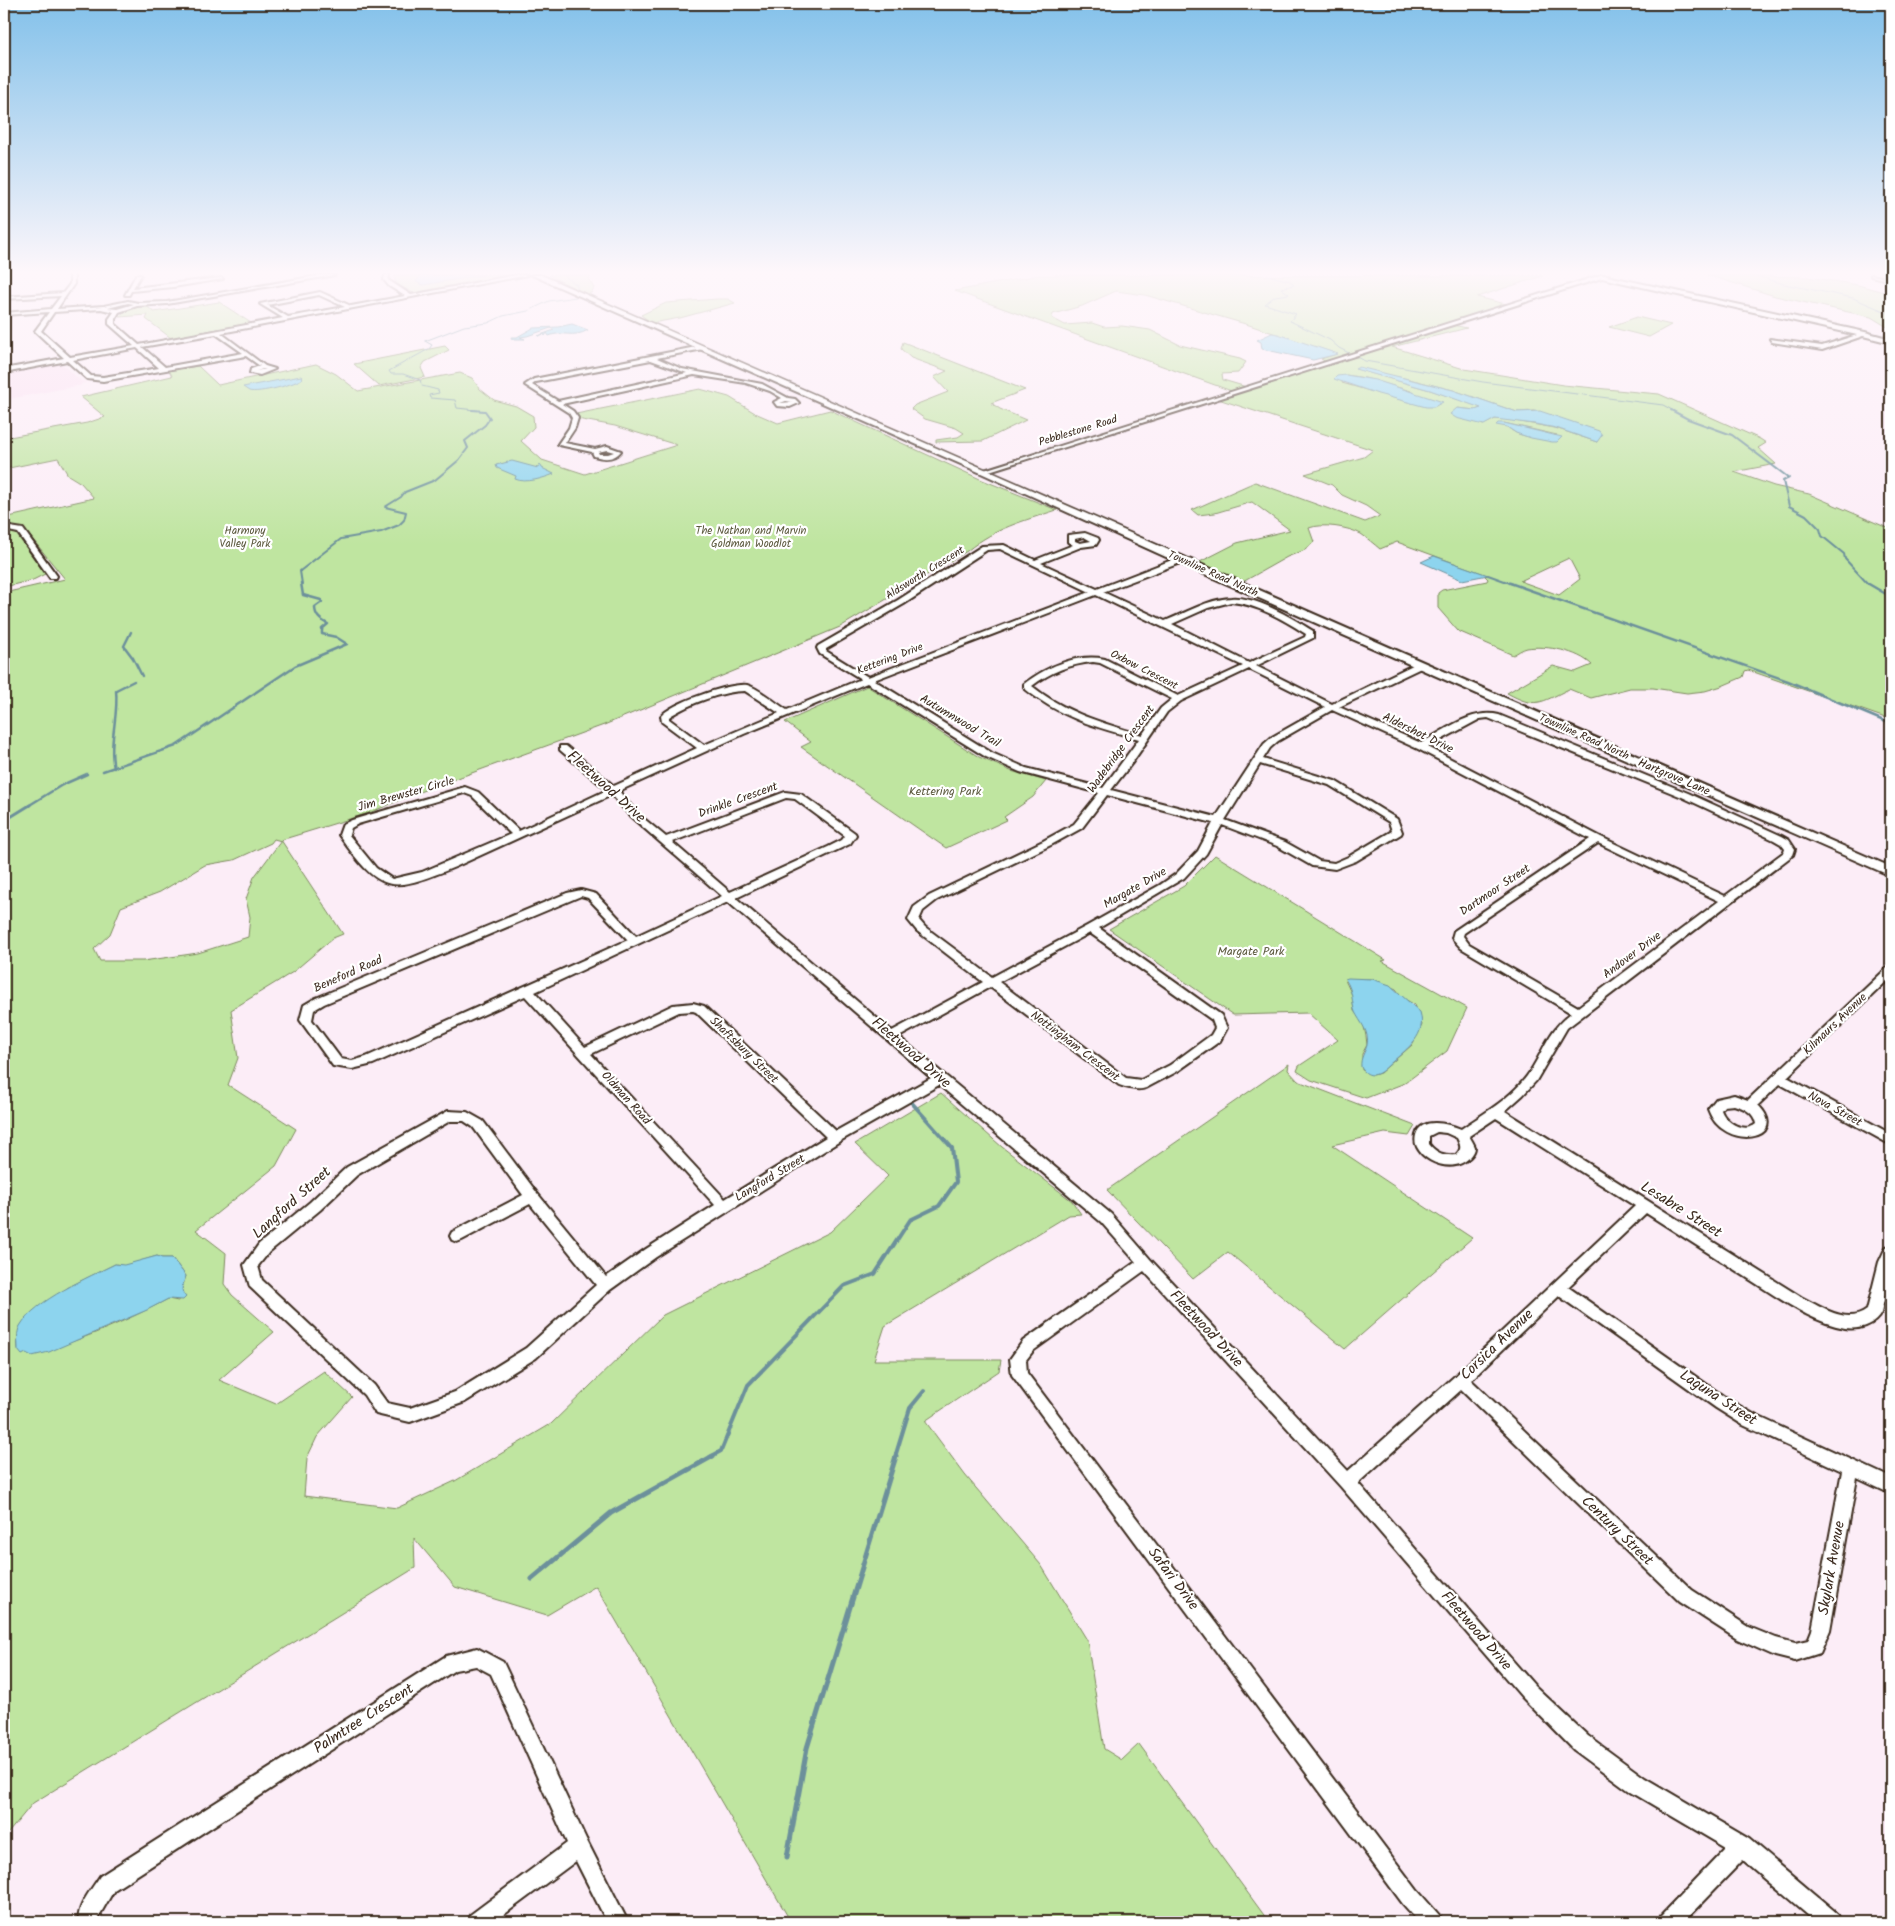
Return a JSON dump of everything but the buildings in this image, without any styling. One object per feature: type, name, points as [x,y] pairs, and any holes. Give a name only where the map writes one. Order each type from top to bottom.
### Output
[{"type":"main road","name":"Townline Road North","points":[[740,365],[1891,872]]},
{"type":"street","points":[[4,371],[37,365]]},
{"type":"street","points":[[74,365],[89,378],[95,380],[182,365]]},
{"type":"street","points":[[159,365],[163,368]]},
{"type":"street","points":[[595,451],[561,444],[572,428],[575,418],[571,412],[528,385],[534,381],[617,365]]},
{"type":"street","points":[[668,365],[680,370],[747,381],[777,393],[786,399]]},
{"type":"street","name":"Pebblestone Road","points":[[984,471],[1322,365]]},
{"type":"street","points":[[557,403],[695,373]]},
{"type":"street","points":[[4,528],[20,531],[53,576]]},
{"type":"street","points":[[1034,563],[1079,545]]},
{"type":"street","name":"Aldsworth Crescent","points":[[868,679],[823,652],[821,648],[901,602],[985,548],[1001,548],[1095,593]]},
{"type":"street","name":"Kettering Drive","points":[[613,790],[786,713],[868,679],[1180,560]]},
{"type":"street","name":"Aldershot Drive","points":[[1095,593],[1165,624],[1332,707],[1421,747],[1596,839],[1727,901]]},
{"type":"street","name":"Wadebridge Crescent","points":[[990,983],[912,920],[918,909],[932,898],[1047,843],[1078,826],[1107,790],[1164,710],[1178,699],[1309,638],[1310,634],[1267,611],[1234,600],[1216,604],[1165,624]]},
{"type":"street","name":"Oxbow Crescent","points":[[1144,738],[1084,721],[1040,697],[1027,686],[1034,680],[1073,662],[1092,658],[1102,661],[1178,699]]},
{"type":"street","name":"Margate Drive","points":[[891,1036],[1091,928],[1180,876],[1202,852],[1219,821],[1267,746],[1280,736],[1332,707],[1420,665]]},
{"type":"street","name":"Autumnwood Trail","points":[[868,679],[989,755],[1023,770],[1107,790],[1219,821],[1281,844],[1316,864],[1335,866],[1352,859],[1397,832],[1394,821],[1332,783],[1258,760]]},
{"type":"street","points":[[704,749],[668,724],[665,716],[672,711],[724,690],[741,688],[753,692],[786,713]]},
{"type":"street","name":"Hartgrove Lane","points":[[1421,747],[1477,716],[1488,715],[1496,717],[1668,788],[1778,838]]},
{"type":"street","name":"Fleetwood Drive","points":[[562,748],[613,790],[633,814],[666,840],[940,1080],[1106,1218],[1145,1263],[1347,1482],[1528,1691],[1581,1743],[1638,1784],[1742,1846],[1832,1922]]},
{"type":"street","name":"Jim Brewster Circle","points":[[518,835],[475,794],[465,790],[355,822],[347,826],[344,835],[380,878],[392,882],[444,868],[518,835],[613,790]]},
{"type":"street","name":"Drinkle Crescent","points":[[666,840],[785,795],[798,796],[851,835],[846,842],[730,897]]},
{"type":"street","name":"Andover Drive","points":[[1462,1135],[1526,1085],[1539,1068],[1552,1038],[1563,1025],[1789,853],[1789,846],[1778,838]]},
{"type":"street","name":"Dartmoor Street","points":[[1579,1013],[1465,946],[1458,938],[1458,934],[1596,839]]},
{"type":"street","name":"Beneford Road","points":[[635,941],[592,896],[581,893],[571,895],[320,1000],[308,1008],[306,1020],[337,1063],[352,1065],[369,1061],[527,991],[635,941],[730,897]]},
{"type":"street","name":"Nottingham Crescent","points":[[990,983],[1123,1082],[1142,1085],[1174,1068],[1216,1038],[1221,1028],[1217,1018],[1091,928]]},
{"type":"street","name":"Kilmaurs Avenue","points":[[1750,1105],[1891,971]]},
{"type":"street","name":"Oldman Road","points":[[527,991],[724,1206]]},
{"type":"street","name":"Shaftsbury Street","points":[[584,1052],[677,1008],[693,1007],[700,1009],[834,1138]]},
{"type":"street","name":"Nova Street","points":[[1779,1078],[1891,1140]]},
{"type":"street","name":"Langford Street","points":[[605,1286],[532,1197],[478,1124],[467,1117],[448,1116],[352,1171],[315,1206],[264,1248],[251,1265],[255,1283],[369,1390],[382,1409],[410,1416],[460,1397],[531,1353],[605,1286],[724,1206],[834,1138],[940,1080]]},
{"type":"street","name":"Lesabre Street","points":[[1495,1111],[1796,1301],[1828,1316],[1844,1321],[1856,1322],[1868,1319],[1874,1313],[1886,1262],[1891,1251]]},
{"type":"street","points":[[457,1236],[532,1197]]},
{"type":"street","name":"Corsica Avenue","points":[[1347,1482],[1461,1380],[1644,1206]]},
{"type":"street","name":"Safari Drive","points":[[1145,1263],[1028,1346],[1018,1359],[1020,1375],[1404,1889],[1432,1922]]},
{"type":"street","name":"Laguna Street","points":[[1558,1288],[1721,1403],[1749,1420],[1891,1486]]},
{"type":"street","name":"Century Street","points":[[1461,1380],[1686,1596],[1743,1633],[1775,1647],[1794,1652]]},
{"type":"street","name":"Skylark Avenue","points":[[1794,1652],[1814,1647],[1821,1630],[1851,1468]]},
{"type":"street","name":"Palmtree Crescent","points":[[89,1922],[88,1916],[107,1883],[452,1662],[477,1657],[497,1668],[579,1846],[618,1922]]},
{"type":"street","points":[[477,1922],[579,1846]]},
{"type":"street","points":[[1669,1922],[1742,1846]]},
{"type":"shaded area","points":[[51,365],[63,365],[81,381],[87,382],[82,385],[4,400],[4,374]]},
{"type":"green space","points":[[318,365],[336,374],[358,391],[460,373],[472,378],[480,389],[494,400],[516,406],[533,416],[534,427],[521,441],[542,460],[585,474],[677,445],[615,426],[577,419],[576,414],[700,389],[729,397],[755,413],[778,423],[830,410],[980,479],[1057,510],[1010,526],[988,536],[967,551],[840,627],[604,725],[422,791],[369,813],[281,840],[343,934],[333,938],[293,972],[231,1010],[238,1058],[228,1085],[296,1129],[276,1166],[196,1230],[226,1253],[224,1284],[232,1295],[274,1332],[219,1380],[276,1404],[324,1371],[352,1397],[317,1437],[307,1458],[304,1496],[397,1508],[455,1481],[551,1424],[663,1315],[830,1232],[888,1176],[855,1144],[941,1093],[1002,1147],[1072,1201],[1081,1214],[1069,1215],[885,1326],[874,1360],[1001,1360],[999,1371],[925,1421],[965,1475],[1041,1565],[1087,1640],[1104,1749],[1122,1760],[1139,1744],[1269,1922],[791,1922],[596,1586],[547,1615],[455,1587],[414,1538],[415,1568],[33,1803],[4,1838],[4,593],[65,579],[25,530],[4,526],[4,518],[94,498],[81,483],[68,475],[58,458],[4,469],[4,438],[87,423],[105,417],[81,397],[172,376],[169,370],[198,366],[218,385]],"holes":[[[274,839],[281,841],[254,877],[246,899],[250,917],[248,937],[198,953],[143,961],[100,961],[94,949],[110,934],[121,907],[160,892],[205,865],[234,860],[271,843]],[[157,1256],[172,1258],[186,1276],[178,1301],[168,1299],[116,1324],[69,1343],[47,1349],[30,1351],[18,1349],[17,1339],[67,1288],[115,1264],[124,1266]]]},
{"type":"green space","points":[[355,365],[423,365],[421,368],[425,377],[379,386]]},
{"type":"green space","points":[[930,365],[961,365],[1025,390],[991,403],[1026,420],[983,441],[936,442],[936,440],[958,437],[964,433],[956,428],[925,419],[911,409],[915,405],[948,392],[934,377],[947,371]]},
{"type":"green space","points":[[1159,365],[1244,365],[1238,373],[1222,374],[1223,380],[1250,388],[1318,365],[1451,365],[1464,369],[1563,385],[1659,394],[1760,439],[1766,443],[1758,448],[1776,464],[1734,472],[1774,486],[1809,494],[1890,529],[1891,720],[1748,670],[1745,671],[1743,677],[1705,691],[1687,693],[1653,688],[1630,688],[1591,698],[1569,689],[1544,701],[1525,701],[1507,693],[1553,666],[1575,672],[1592,665],[1579,656],[1553,648],[1527,648],[1513,655],[1458,631],[1438,608],[1438,593],[1442,590],[1487,581],[1488,579],[1485,576],[1487,575],[1397,542],[1380,549],[1361,534],[1342,528],[1321,526],[1309,528],[1314,542],[1305,550],[1287,557],[1241,583],[1196,564],[1237,543],[1290,530],[1252,502],[1215,513],[1198,515],[1192,510],[1255,482],[1365,522],[1380,516],[1366,506],[1342,495],[1332,485],[1305,474],[1364,457],[1373,450],[1218,399],[1237,393]],"holes":[[[1356,369],[1453,390],[1517,412],[1534,411],[1597,442],[1555,428],[1503,419],[1495,419],[1483,425],[1457,408],[1475,410],[1482,408],[1478,406]],[[1346,375],[1365,378],[1411,391],[1412,403],[1342,383]],[[1504,423],[1557,435],[1535,437],[1521,435],[1509,429]],[[1569,558],[1580,579],[1559,595],[1520,581]]]},
{"type":"green space","points":[[14,531],[45,574],[33,580],[4,587],[4,536]]},
{"type":"green space","name":"Kettering Park","points":[[867,686],[979,757],[1011,771],[1046,781],[1033,797],[1004,817],[1007,820],[946,848],[801,747],[811,742],[785,722]]},
{"type":"green space","name":"Margate Park","points":[[1215,855],[1386,960],[1382,961],[1467,1008],[1447,1051],[1405,1083],[1366,1098],[1311,1080],[1297,1071],[1299,1066],[1338,1040],[1308,1013],[1233,1015],[1109,929],[1184,886]],"holes":[[[1372,979],[1396,989],[1403,998],[1415,1005],[1422,1025],[1412,1045],[1380,1073],[1373,1075],[1362,1070],[1362,1054],[1367,1045],[1366,1036],[1363,1022],[1354,1011],[1352,995],[1345,980]]]},
{"type":"green space","points":[[1289,1064],[1288,1070],[1298,1081],[1415,1126],[1409,1136],[1385,1133],[1332,1145],[1472,1238],[1345,1349],[1228,1252],[1193,1279],[1107,1190]]},
{"type":"water","points":[[1359,367],[1453,390],[1517,412],[1540,411],[1599,431],[1602,435],[1597,442],[1556,428],[1535,424],[1495,419],[1484,425],[1456,418],[1450,414],[1457,408],[1475,410],[1481,408],[1430,390],[1355,369]]},
{"type":"water","points":[[1346,375],[1375,380],[1443,402],[1434,407],[1426,407],[1378,394],[1334,379],[1337,376]]},
{"type":"water","points":[[301,376],[303,378],[286,386],[268,390],[254,392],[243,387]]},
{"type":"water","points":[[1498,423],[1562,437],[1557,442],[1531,438],[1516,433],[1507,427],[1496,425]]},
{"type":"water","points":[[512,461],[538,468],[540,464],[542,468],[554,474],[535,480],[524,481],[515,479],[516,476],[497,468],[496,465]]},
{"type":"water","points":[[1434,556],[1488,575],[1462,580],[1421,562]]},
{"type":"water","points":[[1345,979],[1372,979],[1390,985],[1420,1012],[1421,1028],[1415,1040],[1384,1070],[1373,1075],[1367,1074],[1361,1067],[1368,1040],[1364,1027],[1355,1012],[1350,988]]},
{"type":"water","points":[[157,1256],[172,1258],[186,1276],[182,1290],[186,1297],[183,1300],[168,1299],[147,1310],[49,1352],[32,1356],[26,1353],[22,1355],[18,1350],[20,1326],[27,1316],[50,1298],[77,1282],[115,1264],[124,1265]]},
{"type":"waterway","points":[[400,365],[389,371],[391,374],[403,374],[420,380],[421,383]]},
{"type":"waterway","points":[[1387,365],[1483,382],[1663,405],[1674,411]]},
{"type":"waterway","points":[[422,386],[438,390],[439,393],[429,395],[430,398],[455,400],[457,408],[482,411]]},
{"type":"waterway","points":[[472,410],[482,411]]},
{"type":"waterway","points":[[1671,410],[1688,419],[1732,435],[1789,478],[1783,481],[1789,506],[1806,515],[1820,529],[1822,536],[1844,554],[1845,559],[1867,583]]},
{"type":"waterway","points":[[302,584],[300,571],[341,539],[381,532],[399,525],[404,520],[406,512],[385,507],[401,497],[405,492],[435,480],[459,460],[468,448],[465,441],[485,425],[490,418],[485,411],[482,411]]},
{"type":"waterway","points":[[1488,575],[1513,584]]},
{"type":"waterway","points":[[114,767],[176,746],[295,666],[347,644],[336,637],[322,634],[322,629],[328,624],[318,617],[315,607],[322,602],[321,600],[303,595],[301,583]]},
{"type":"waterway","points":[[1510,583],[1788,681],[1891,724]]},
{"type":"waterway","points":[[1867,583],[1891,597]]},
{"type":"waterway","points":[[131,632],[124,646],[133,658],[142,676]]},
{"type":"waterway","points":[[114,767],[112,749],[117,700],[116,690],[134,681]]},
{"type":"waterway","points":[[103,771],[114,767]]},
{"type":"waterway","points":[[28,806],[62,785],[87,774]]},
{"type":"waterway","points":[[4,821],[30,805]]},
{"type":"waterway","points":[[710,1457],[721,1451],[748,1385],[844,1286],[875,1274],[910,1220],[939,1206],[956,1182],[952,1148],[912,1103]]},
{"type":"waterway","points":[[895,1457],[910,1408],[924,1391]]},
{"type":"waterway","points":[[532,1579],[611,1513],[713,1456]]},
{"type":"waterway","points":[[787,1857],[807,1748],[896,1456]]},
{"type":"park label","name":"Harmony Valley Park","points":[[245,537]]},
{"type":"park label","name":"The Nathan and Marvin Goldman Woodlot","points":[[751,537]]}]
